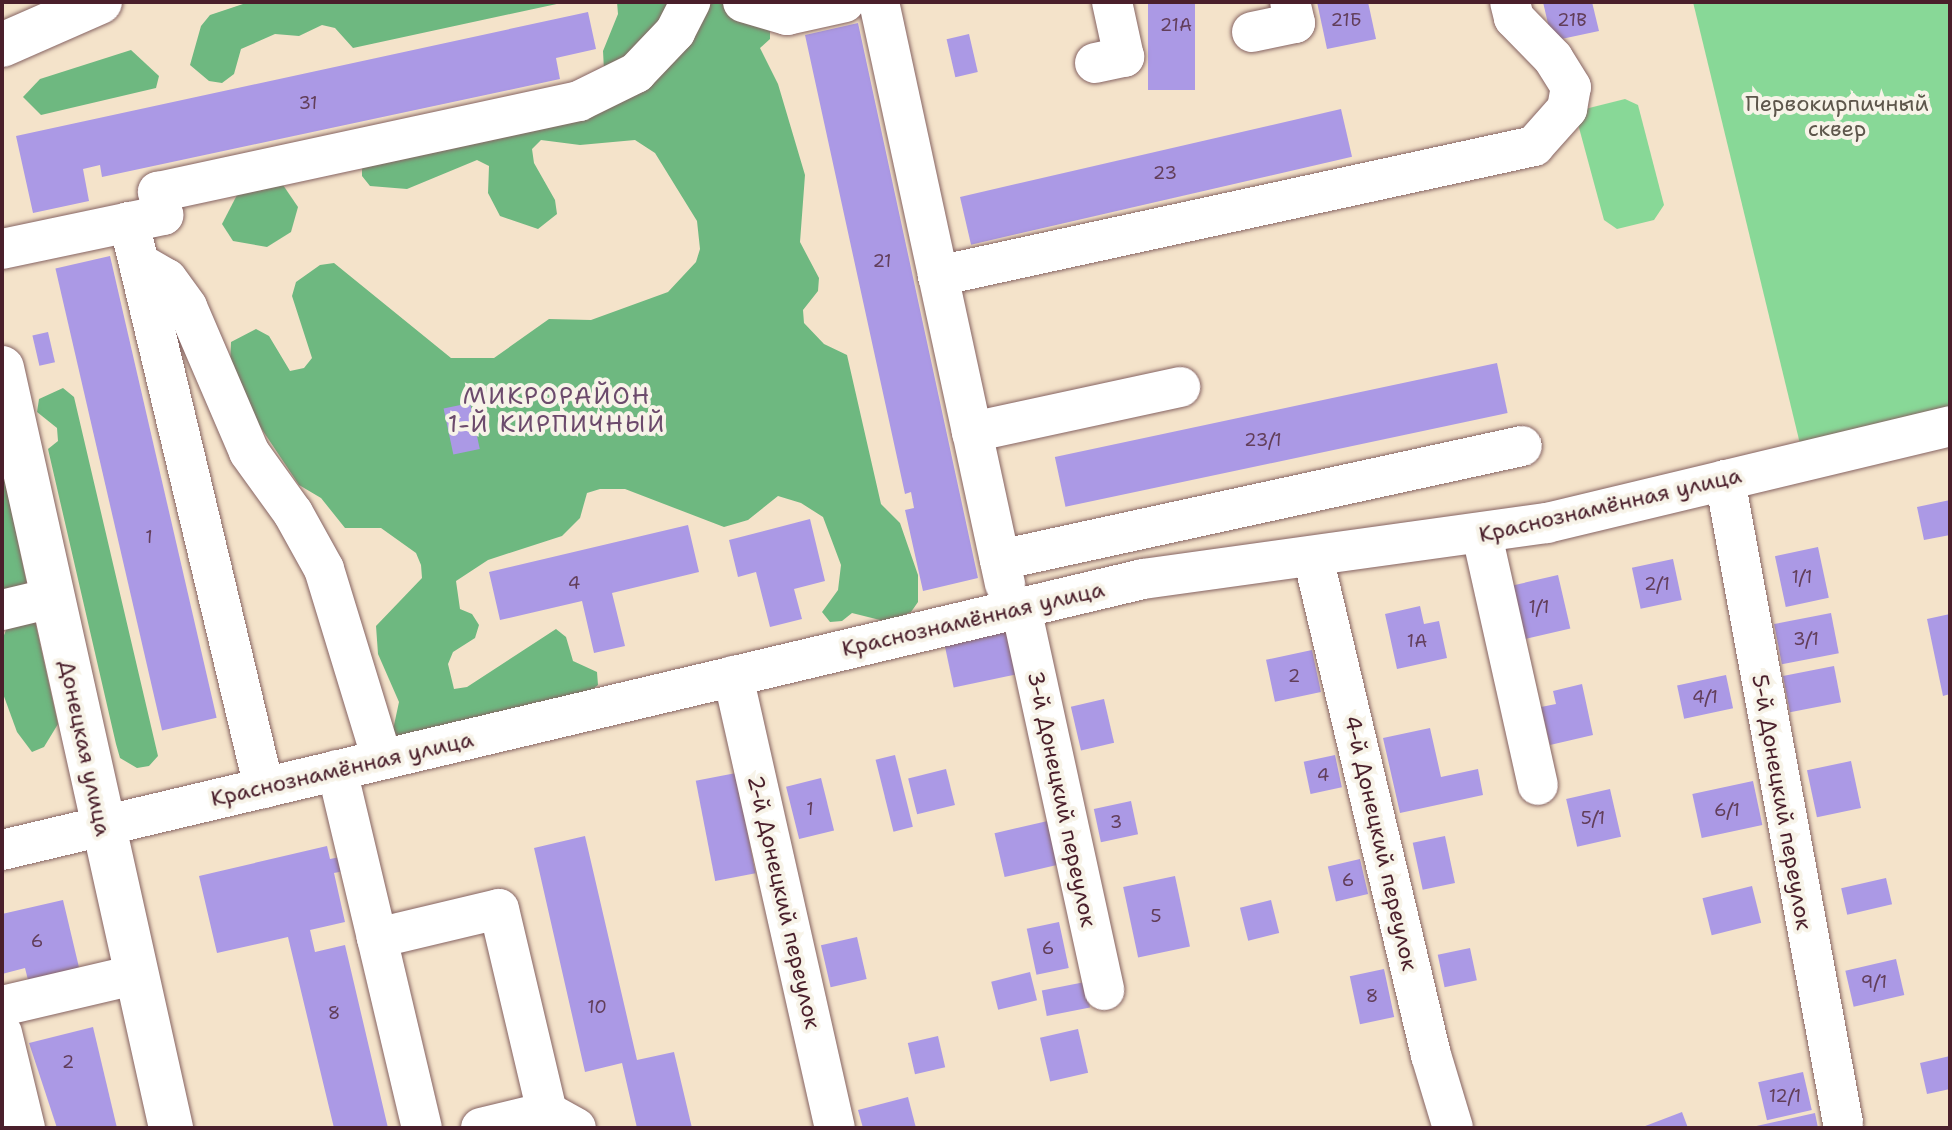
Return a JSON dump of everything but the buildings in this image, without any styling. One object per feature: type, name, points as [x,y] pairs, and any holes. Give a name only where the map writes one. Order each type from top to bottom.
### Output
[{"type":"main road","points":[[2,45],[100,2]]},
{"type":"main road","name":"Донецкая улица","points":[[4,388],[134,975],[171,1128]]},
{"type":"street","points":[[2,249],[163,215],[158,192],[579,101],[636,73],[675,32],[690,2]]},
{"type":"street","points":[[743,2],[787,15],[845,2]]},
{"type":"street","name":"3-й Донецкий переулок","points":[[879,2],[1000,560],[1016,609],[1104,990]]},
{"type":"street","points":[[1095,63],[1124,57],[1112,2]]},
{"type":"street","points":[[1252,32],[1295,23],[1290,2]]},
{"type":"street","points":[[938,276],[1534,146],[1567,109],[1571,87],[1553,58],[1514,18],[1510,2]]},
{"type":"street","points":[[129,222],[264,788]]},
{"type":"street","points":[[139,263],[167,279],[187,307],[249,452],[293,513],[324,569],[382,759]]},
{"type":"street","points":[[972,432],[1180,387]]},
{"type":"street","name":"Краснознамённая улица","points":[[2,850],[1143,579],[1482,535],[1950,426]]},
{"type":"street","points":[[1000,560],[1522,446]]},
{"type":"street","name":"5-й Донецкий переулок","points":[[1725,480],[1843,1123]]},
{"type":"street","points":[[1482,535],[1538,785]]},
{"type":"street","name":"4-й Донецкий переулок","points":[[1313,557],[1427,1039],[1453,1128]]},
{"type":"street","points":[[2,610],[52,598]]},
{"type":"street","name":"2-й Донецкий переулок","points":[[733,676],[835,1128]]},
{"type":"street","points":[[337,770],[422,1128]]},
{"type":"street","points":[[377,938],[499,909],[562,1120],[481,1128]]},
{"type":"street","points":[[2,1006],[134,975]]},
{"type":"street","points":[[2,1033],[25,1128]]},
{"type":"green space","points":[[249,2],[566,2],[353,48],[335,28],[322,25],[299,36],[275,34],[241,49],[234,74],[222,83],[209,81],[190,65],[201,26],[210,15]]},
{"type":"green space","points":[[617,2],[776,2],[770,13],[770,39],[760,48],[778,84],[805,175],[800,242],[819,278],[818,291],[803,310],[804,323],[824,344],[847,355],[881,504],[900,523],[918,575],[918,602],[911,612],[888,622],[852,613],[842,621],[830,622],[822,612],[838,590],[841,565],[823,517],[801,503],[778,496],[748,520],[724,527],[625,489],[600,489],[587,493],[580,518],[562,536],[488,560],[456,581],[460,609],[472,614],[479,625],[475,638],[453,652],[448,664],[454,689],[467,687],[556,629],[566,637],[573,661],[597,672],[598,685],[588,693],[391,739],[399,702],[378,654],[376,626],[422,578],[421,565],[416,553],[381,528],[345,528],[321,498],[299,485],[239,395],[230,369],[231,342],[256,329],[269,336],[290,371],[304,368],[312,358],[292,296],[296,282],[320,265],[334,263],[451,358],[494,358],[549,319],[591,320],[668,292],[696,262],[700,249],[697,221],[655,153],[635,140],[580,145],[541,140],[532,149],[534,163],[555,200],[557,214],[538,229],[500,216],[488,193],[489,166],[477,160],[407,189],[370,186],[362,176],[362,163],[605,89],[603,51],[618,14]]},
{"type":"green space","name":"Первокирпичный сквер","points":[[1693,2],[1950,2],[1950,413],[1801,448]]},
{"type":"green space","points":[[131,50],[159,76],[156,88],[41,115],[23,97],[40,79]]},
{"type":"green space","points":[[1625,99],[1638,105],[1664,205],[1654,220],[1617,229],[1604,220],[1578,124],[1585,109]]},
{"type":"green space","points":[[283,185],[298,207],[291,232],[267,247],[233,241],[222,224],[238,193]]},
{"type":"green space","points":[[63,388],[74,397],[158,756],[149,766],[137,768],[120,758],[48,449],[58,441],[57,428],[37,412],[39,399]]},
{"type":"green space","points":[[2,467],[28,589],[2,592]]},
{"type":"green space","points":[[33,612],[58,724],[44,747],[32,752],[17,732],[2,691],[2,640],[11,618]]},
{"type":"district","name":"МИКРОРАЙОН 1-Й КИРПИЧНЫЙ","points":[[557,411]]}]
